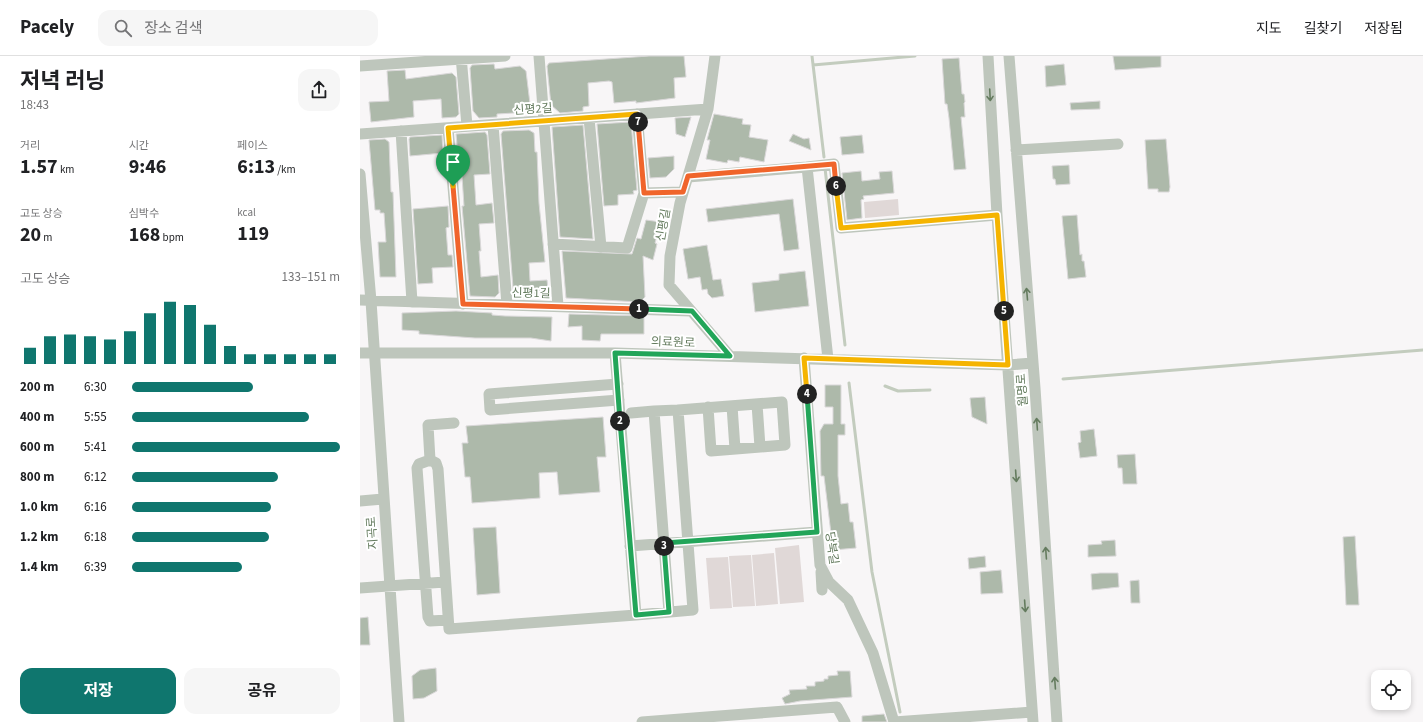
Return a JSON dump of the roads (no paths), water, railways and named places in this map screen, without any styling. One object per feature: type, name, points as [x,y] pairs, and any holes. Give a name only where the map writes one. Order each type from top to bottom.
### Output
[{"type":"street","points":[[360,66],[504,56]]},
{"type":"street","points":[[538,56],[558,306]]},
{"type":"street","name":"신평길","points":[[715,56],[708,109],[683,192],[670,256],[669,285],[730,356]]},
{"type":"street","name":"월명로","points":[[988,56],[997,215],[1033,717]]},
{"type":"street","name":"월명로","points":[[1010,56],[1033,363],[1057,722]]},
{"type":"street","points":[[461,58],[467,126]]},
{"type":"street","name":"신평2길","points":[[360,134],[708,109]]},
{"type":"street","points":[[553,244],[627,248],[644,193],[637,114]]},
{"type":"street","points":[[588,118],[601,247]]},
{"type":"street","points":[[493,125],[507,305]]},
{"type":"street","points":[[448,128],[463,304]]},
{"type":"street","points":[[401,131],[412,302]]},
{"type":"street","points":[[1016,150],[1118,144]]},
{"type":"street","points":[[688,176],[834,164],[841,228],[997,215]]},
{"type":"street","points":[[807,167],[828,359]]},
{"type":"street","name":"지곡로","points":[[360,174],[365,300],[373,354],[399,722]]},
{"type":"street","points":[[644,193],[683,192]]},
{"type":"street","name":"신평1길","points":[[365,300],[692,311]]},
{"type":"street","name":"의료원로","points":[[360,353],[615,353],[1008,365],[1033,363]]},
{"type":"street","points":[[615,353],[636,615]]},
{"type":"street","name":"당북길","points":[[804,358],[820,565],[829,582],[848,600],[873,653],[894,722]]},
{"type":"street","points":[[618,384],[489,394],[490,410],[619,400]]},
{"type":"street","points":[[525,391],[517,396],[516,400],[518,404],[527,407]]},
{"type":"street","points":[[631,413],[654,412],[708,407],[782,402],[785,445],[711,451],[708,407]]},
{"type":"street","points":[[757,404],[760,447]]},
{"type":"street","points":[[732,406],[735,449]]},
{"type":"street","points":[[448,620],[430,621],[428,618],[417,468],[420,464],[430,460],[436,463],[438,469],[449,629],[693,610],[678,410]]},
{"type":"street","points":[[654,412],[669,612]]},
{"type":"street","points":[[430,460],[428,425],[454,423]]},
{"type":"street","points":[[360,501],[383,499]]},
{"type":"street","points":[[630,546],[817,532]]},
{"type":"street","points":[[820,565],[822,590]]},
{"type":"street","points":[[360,588],[445,582]]},
{"type":"street","points":[[642,722],[837,707],[845,722]]},
{"type":"street","points":[[894,722],[1033,717]]},
{"type":"waterway","points":[[812,56],[824,157]]},
{"type":"waterway","points":[[813,65],[915,56]]},
{"type":"waterway","points":[[825,168],[845,345]]},
{"type":"waterway","points":[[1063,379],[1423,350]]},
{"type":"waterway","points":[[849,383],[872,572],[900,712]]},
{"type":"waterway","points":[[885,386],[898,391],[930,390]]}]
